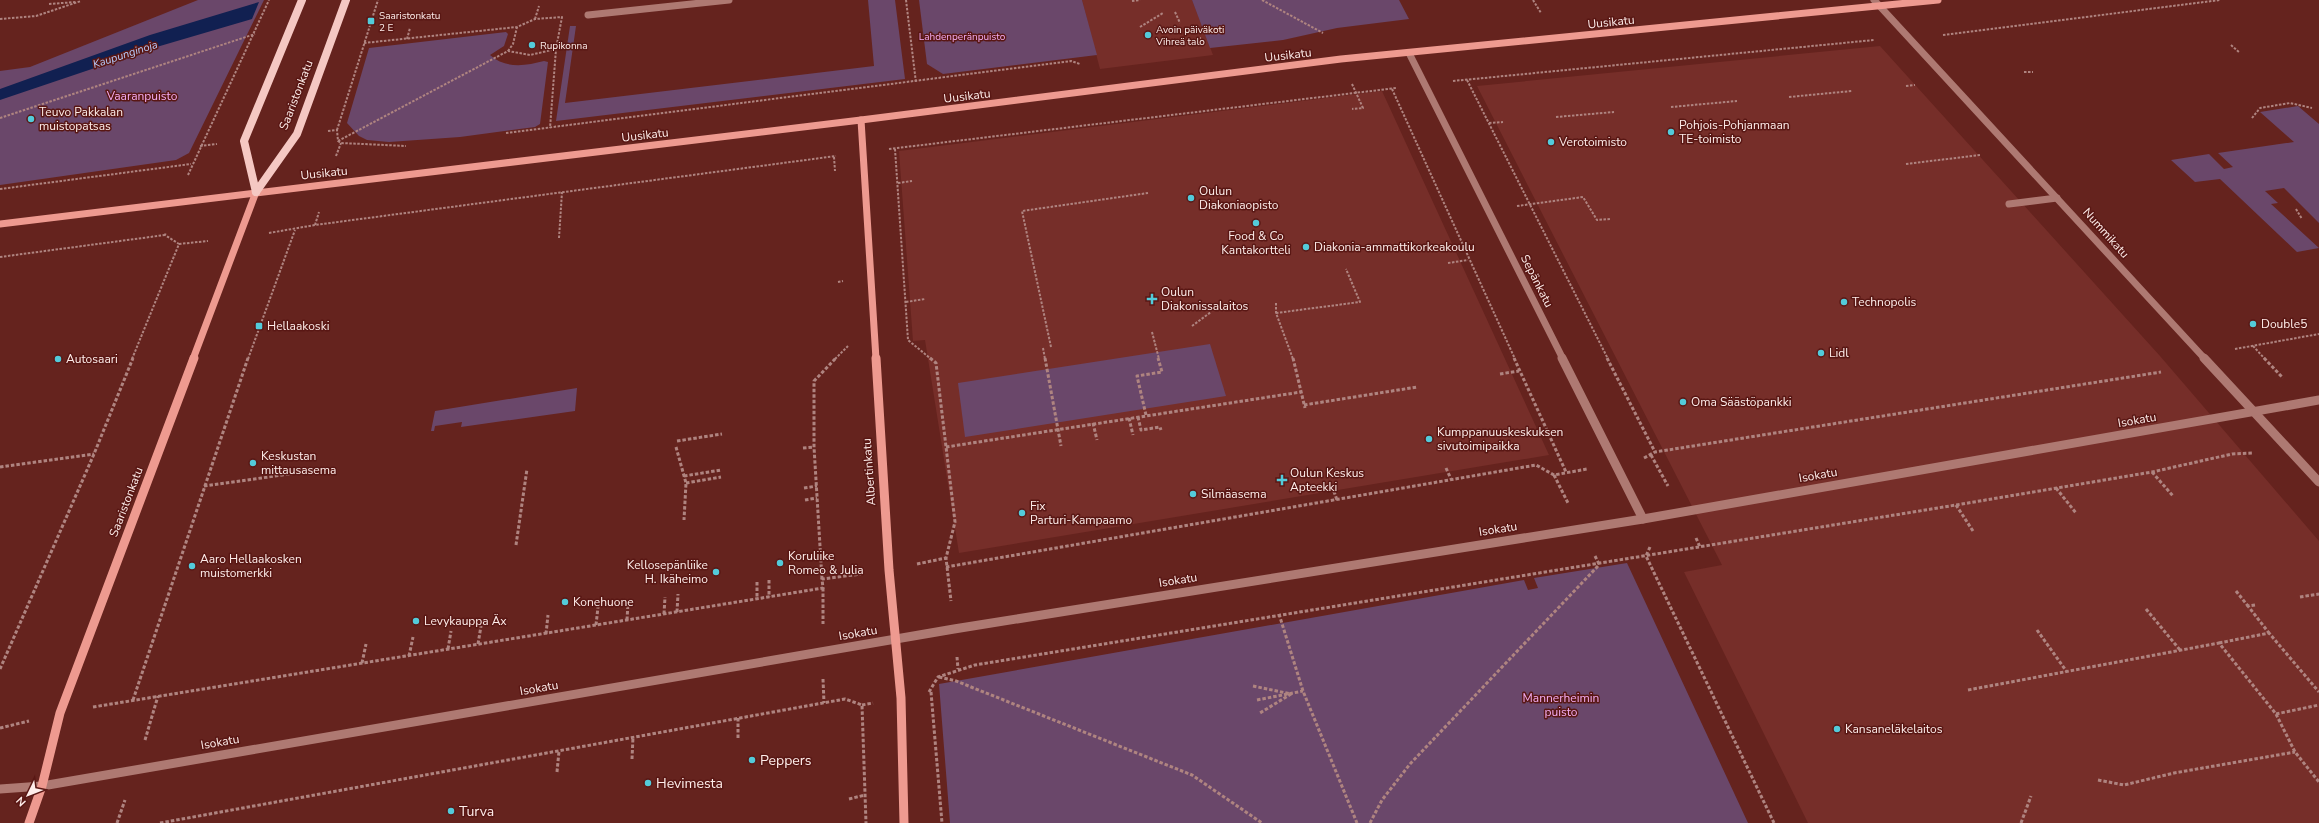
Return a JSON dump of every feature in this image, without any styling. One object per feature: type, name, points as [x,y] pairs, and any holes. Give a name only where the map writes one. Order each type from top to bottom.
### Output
[{"type":"main road","points":[[256,192],[244,141],[302,0]]},
{"type":"main road","name":"Saaristonkatu","points":[[29,823],[42,786],[60,713],[256,192],[297,134],[346,0]]},
{"type":"main road","name":"Uusikatu","points":[[0,224],[861,120],[1342,59],[1938,0]]},
{"type":"main road","name":"Albertinkatu","points":[[861,120],[889,570],[900,698],[904,823]]},
{"type":"street","points":[[588,16],[729,0]]},
{"type":"street","name":"Nummikatu","points":[[1874,0],[1910,37],[2319,482]]},
{"type":"street","name":"Sepänkatu","points":[[1409,53],[1643,519]]},
{"type":"street","points":[[2009,204],[2058,198]]},
{"type":"street","name":"Isokatu","points":[[0,789],[42,786],[954,629],[1643,519],[2319,400]]},
{"type":"path","points":[[0,19],[36,16],[84,0]]},
{"type":"path","points":[[165,235],[191,164],[255,34],[269,0]]},
{"type":"path","points":[[338,141],[337,130],[378,0]]},
{"type":"path","points":[[906,0],[916,82],[921,146]]},
{"type":"path","points":[[1132,1],[1140,0]]},
{"type":"path","points":[[1534,0],[1542,13]]},
{"type":"path","points":[[864,152],[1204,113],[1467,80],[1947,34],[2220,0]]},
{"type":"path","points":[[49,4],[81,1]]},
{"type":"path","points":[[535,19],[539,6]]},
{"type":"path","points":[[1175,12],[1180,23]]},
{"type":"path","points":[[1140,28],[1163,13]]},
{"type":"path","points":[[364,44],[517,27],[535,19],[562,18],[556,49],[550,128]]},
{"type":"path","points":[[338,141],[508,51],[513,44],[517,27]]},
{"type":"path","points":[[406,39],[410,28]]},
{"type":"path","points":[[0,118],[255,34]]},
{"type":"path","points":[[1196,39],[1201,38]]},
{"type":"path","points":[[2231,45],[2240,53]]},
{"type":"path","points":[[508,51],[530,55],[556,49]]},
{"type":"path","points":[[503,134],[1071,61],[1085,66]]},
{"type":"path","points":[[2024,72],[2033,72]]},
{"type":"path","points":[[1467,80],[1655,452]]},
{"type":"path","points":[[1392,89],[1468,260],[1566,472]]},
{"type":"path","points":[[1789,97],[1852,91]]},
{"type":"path","points":[[1352,109],[1363,108],[1356,93]]},
{"type":"path","points":[[1671,107],[1737,101]]},
{"type":"path","points":[[2252,118],[2260,108],[2290,103],[2312,108]]},
{"type":"path","points":[[1556,117],[1614,112]]},
{"type":"path","points":[[1489,123],[1503,122]]},
{"type":"path","points":[[297,134],[337,130]]},
{"type":"path","points":[[200,146],[244,141]]},
{"type":"path","points":[[338,141],[341,143],[410,146]]},
{"type":"path","points":[[895,149],[908,340],[936,363],[955,522],[946,558],[946,567],[958,669]]},
{"type":"path","points":[[1906,164],[1986,154]]},
{"type":"path","points":[[315,225],[834,157],[835,172]]},
{"type":"path","points":[[0,189],[191,164]]},
{"type":"path","points":[[898,183],[912,181]]},
{"type":"path","points":[[559,238],[562,192]]},
{"type":"path","points":[[1050,346],[1022,211],[1148,193]]},
{"type":"path","points":[[1488,209],[1583,196],[1597,220],[1610,219]]},
{"type":"path","points":[[2296,209],[2302,219]]},
{"type":"path","points":[[133,700],[204,486],[282,262],[295,230]]},
{"type":"path","points":[[0,257],[165,235],[179,244],[94,454],[0,669]]},
{"type":"path","points":[[1448,263],[1468,260]]},
{"type":"path","points":[[1276,313],[1360,302],[1346,269]]},
{"type":"path","points":[[842,273],[844,288]]},
{"type":"path","points":[[838,282],[843,281]]},
{"type":"path","points":[[906,302],[925,299]]},
{"type":"path","points":[[1276,303],[1276,313],[1294,361],[1305,406],[1412,390],[1418,387]]},
{"type":"path","points":[[1192,326],[1210,312]]},
{"type":"path","points":[[1146,415],[1137,376],[1162,372],[1152,332]]},
{"type":"path","points":[[2201,355],[2319,334]]},
{"type":"path","points":[[0,728],[60,713],[133,700],[823,588],[814,447],[814,381],[848,346],[847,341]]},
{"type":"path","points":[[1043,348],[1061,446]]},
{"type":"path","points":[[1500,374],[1519,370]]},
{"type":"path","points":[[946,567],[1536,465],[1554,475],[1635,462],[1655,452],[2161,372]]},
{"type":"path","points":[[946,446],[1301,392]]},
{"type":"path","points":[[1138,416],[1141,430],[1160,427],[1161,430]]},
{"type":"path","points":[[1129,418],[1133,435]]},
{"type":"path","points":[[1094,423],[1097,440]]},
{"type":"path","points":[[677,440],[722,434]]},
{"type":"path","points":[[676,447],[686,483],[684,520]]},
{"type":"path","points":[[804,448],[814,447]]},
{"type":"path","points":[[1262,823],[1192,775],[956,681],[938,677],[958,669],[1279,614],[1599,564],[1956,505],[2152,472],[2232,454],[2290,450]]},
{"type":"path","points":[[0,467],[94,454]]},
{"type":"path","points":[[1446,468],[1451,479]]},
{"type":"path","points":[[516,545],[528,469]]},
{"type":"path","points":[[684,476],[721,470]]},
{"type":"path","points":[[2152,472],[2173,496]]},
{"type":"path","points":[[204,486],[297,473]]},
{"type":"path","points":[[686,483],[721,477]]},
{"type":"path","points":[[804,488],[817,486]]},
{"type":"path","points":[[1332,486],[1337,500]]},
{"type":"path","points":[[2056,488],[2076,513]]},
{"type":"path","points":[[805,500],[817,498]]},
{"type":"path","points":[[1956,505],[1973,531]]},
{"type":"path","points":[[1643,519],[1653,538],[1646,556],[1774,823]]},
{"type":"path","points":[[822,579],[889,570],[946,558]]},
{"type":"path","points":[[1370,823],[1382,800],[1410,764],[1599,564]]},
{"type":"path","points":[[769,580],[769,597]]},
{"type":"path","points":[[757,582],[758,599]]},
{"type":"path","points":[[2236,591],[2319,692]]},
{"type":"path","points":[[677,612],[678,594]]},
{"type":"path","points":[[2300,597],[2319,594]]},
{"type":"path","points":[[664,614],[665,597]]},
{"type":"path","points":[[627,620],[628,602]]},
{"type":"path","points":[[2248,606],[2255,605]]},
{"type":"path","points":[[596,625],[598,607]]},
{"type":"path","points":[[2146,609],[2180,650]]},
{"type":"path","points":[[1279,614],[1303,692],[1357,823]]},
{"type":"path","points":[[546,634],[548,615]]},
{"type":"path","points":[[478,644],[481,626]]},
{"type":"path","points":[[2037,630],[2067,672]]},
{"type":"path","points":[[448,649],[451,631]]},
{"type":"path","points":[[1968,690],[2269,633]]},
{"type":"path","points":[[409,656],[413,637]]},
{"type":"path","points":[[2219,643],[2276,714],[2295,752],[2319,782]]},
{"type":"path","points":[[362,663],[366,644]]},
{"type":"path","points":[[1253,686],[1291,694]]},
{"type":"path","points":[[931,692],[942,823]]},
{"type":"path","points":[[1257,700],[1303,692]]},
{"type":"path","points":[[1260,713],[1291,694]]},
{"type":"path","points":[[160,823],[845,699],[862,705],[866,823]]},
{"type":"path","points":[[2276,714],[2319,705]]},
{"type":"path","points":[[738,718],[738,740]]},
{"type":"path","points":[[632,759],[633,737]]},
{"type":"path","points":[[557,772],[559,751]]},
{"type":"path","points":[[2098,780],[2124,785],[2174,773],[2295,752]]},
{"type":"path","points":[[849,799],[865,795]]},
{"type":"path","points":[[2021,823],[2031,796]]},
{"type":"shaded area","name":"Avoin päiväkoti Vihreä talo","points":[[1082,0],[1192,0],[1213,55],[1100,69]]},
{"type":"shaded area","points":[[1880,46],[2160,356],[2319,541],[2319,823],[1808,823],[1684,572],[1722,565],[1477,86]]},
{"type":"shaded area","points":[[1382,91],[1549,455],[959,553],[925,340],[913,341],[899,151]]},
{"type":"green space","name":"Vaaranpuisto","points":[[198,0],[264,0],[189,153],[176,160],[0,185],[0,71],[30,67]]},
{"type":"green space","points":[[868,0],[895,0],[905,79],[556,121],[570,26],[576,26],[565,103],[874,66]]},
{"type":"green space","name":"Lahdenperänpuisto","points":[[919,0],[1082,0],[1097,55],[943,74],[927,64]]},
{"type":"green space","points":[[1192,0],[1399,0],[1409,19],[1337,28],[1283,40],[1210,48]]},
{"type":"green space","points":[[506,32],[508,34],[504,46],[490,55],[503,63],[516,65],[544,61],[548,62],[540,124],[535,127],[460,137],[389,142],[367,140],[359,136],[347,123],[369,48]]},
{"type":"green space","points":[[2298,106],[2319,124],[2319,223],[2284,188],[2265,191],[2278,203],[2271,204],[2319,248],[2297,252],[2220,179],[2195,182],[2171,160],[2209,154],[2224,169],[2233,167],[2218,153],[2294,142],[2260,112]]},
{"type":"green space","points":[[1210,344],[1226,396],[965,437],[958,383]]},
{"type":"green space","points":[[577,388],[575,411],[461,427],[462,422],[435,426],[434,431],[431,431],[435,411]]},
{"type":"green space","name":"Mannerheimin puisto","points":[[1627,563],[1748,823],[950,823],[939,684],[1524,580],[1528,590],[1538,588],[1534,578]]},
{"type":"water","name":"Kaupunginoja","points":[[259,2],[252,19],[160,46],[0,100],[0,89],[150,35]]},
{"type":"place","name":"Saaristonkatu 2 E","points":[[371,21]]},
{"type":"place","name":"Avoin päiväkoti Vihreä talo","points":[[1148,35]]},
{"type":"place","name":"Rupikonna","points":[[532,45]]},
{"type":"place","name":"Teuvo Pakkalan muistopatsas","points":[[31,119]]},
{"type":"place","name":"Pohjois-Pohjanmaan TE-toimisto","points":[[1671,132]]},
{"type":"place","name":"Verotoimisto","points":[[1551,142]]},
{"type":"place","name":"Oulun Diakoniaopisto","points":[[1191,198]]},
{"type":"place","name":"Food & Co Kantakortteli","points":[[1256,223]]},
{"type":"place","name":"Diakonia-ammattikorkeakoulu","points":[[1306,247]]},
{"type":"place","name":"Oulun Diakonissalaitos","points":[[1152,299]]},
{"type":"place","name":"Technopolis","points":[[1844,302]]},
{"type":"place","name":"Double5","points":[[2253,324]]},
{"type":"place","name":"Hellaakoski","points":[[259,326]]},
{"type":"place","name":"Lidl","points":[[1821,353]]},
{"type":"place","name":"Autosaari","points":[[58,359]]},
{"type":"place","name":"Oma Säästöpankki","points":[[1683,402]]},
{"type":"place","name":"Kumppanuuskeskuksen sivutoimipaikka","points":[[1429,439]]},
{"type":"place","name":"Keskustan mittausasema","points":[[253,463]]},
{"type":"place","name":"Oulun Keskus Apteekki","points":[[1282,480]]},
{"type":"place","name":"Silmäasema","points":[[1193,494]]},
{"type":"place","name":"Fix Parturi-Kampaamo","points":[[1022,513]]},
{"type":"place","name":"Koruliike Romeo & Julia","points":[[780,563]]},
{"type":"place","name":"Aaro Hellaakosken muistomerkki","points":[[192,566]]},
{"type":"place","name":"Kellosepänliike H. Ikäheimo","points":[[716,572]]},
{"type":"place","name":"Konehuone","points":[[565,602]]},
{"type":"place","name":"Levykauppa Äx","points":[[416,621]]},
{"type":"place","name":"Kansaneläkelaitos","points":[[1837,729]]},
{"type":"place","name":"Peppers","points":[[752,760]]},
{"type":"place","name":"Hevimesta","points":[[648,783]]},
{"type":"place","name":"Turva","points":[[451,811]]}]
